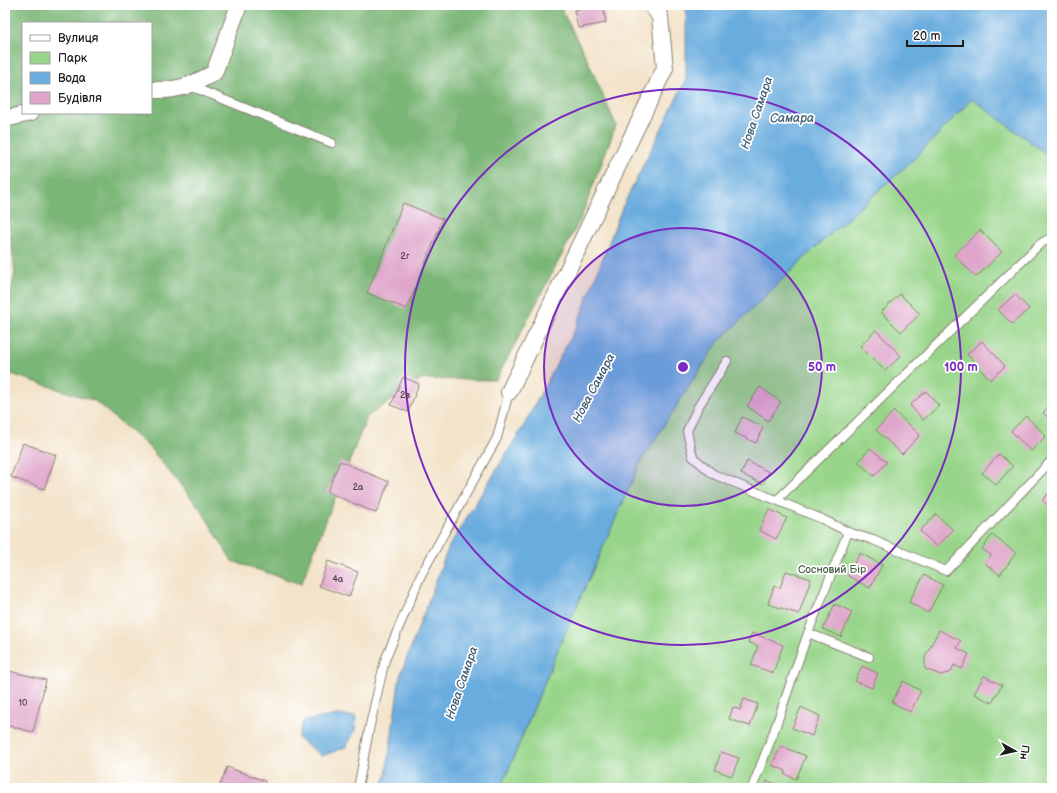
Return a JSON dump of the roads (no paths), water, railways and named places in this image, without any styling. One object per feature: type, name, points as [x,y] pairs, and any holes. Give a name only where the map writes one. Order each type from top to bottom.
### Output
[{"type":"street","points":[[152,90],[168,91],[190,86],[214,73],[239,5]]},
{"type":"street","points":[[509,392],[665,68],[660,17],[652,5]]},
{"type":"street","points":[[5,119],[26,114]]},
{"type":"lane","points":[[190,86],[332,143]]},
{"type":"lane","points":[[777,500],[1040,244],[1052,237]]},
{"type":"lane","points":[[727,361],[698,407],[686,431],[693,457],[713,474],[822,519],[848,532],[873,540],[946,571],[1052,460]]},
{"type":"lane","points":[[358,788],[370,725],[385,660],[421,575],[497,438],[509,392]]},
{"type":"lane","points":[[752,788],[773,734],[808,633],[848,532]]},
{"type":"lane","points":[[808,633],[869,657]]},
{"type":"water","name":"Самара","points":[[686,5],[1052,5],[1052,158],[972,99],[916,157],[814,249],[718,342],[641,461],[561,642],[501,788],[380,788],[386,776],[400,676],[449,546],[523,427],[577,325],[622,208],[686,79]]},
{"type":"water","points":[[338,715],[356,716],[355,731],[346,747],[322,756],[298,738],[303,721]]},
{"type":"water label","name":"Нова Самара","points":[[757,113]]},
{"type":"water label","name":"Нова Самара","points":[[594,388]]},
{"type":"water label","name":"Нова Самара","points":[[462,683]]},
{"type":"park label","name":"Сосновий Бір","points":[[832,569]]}]
